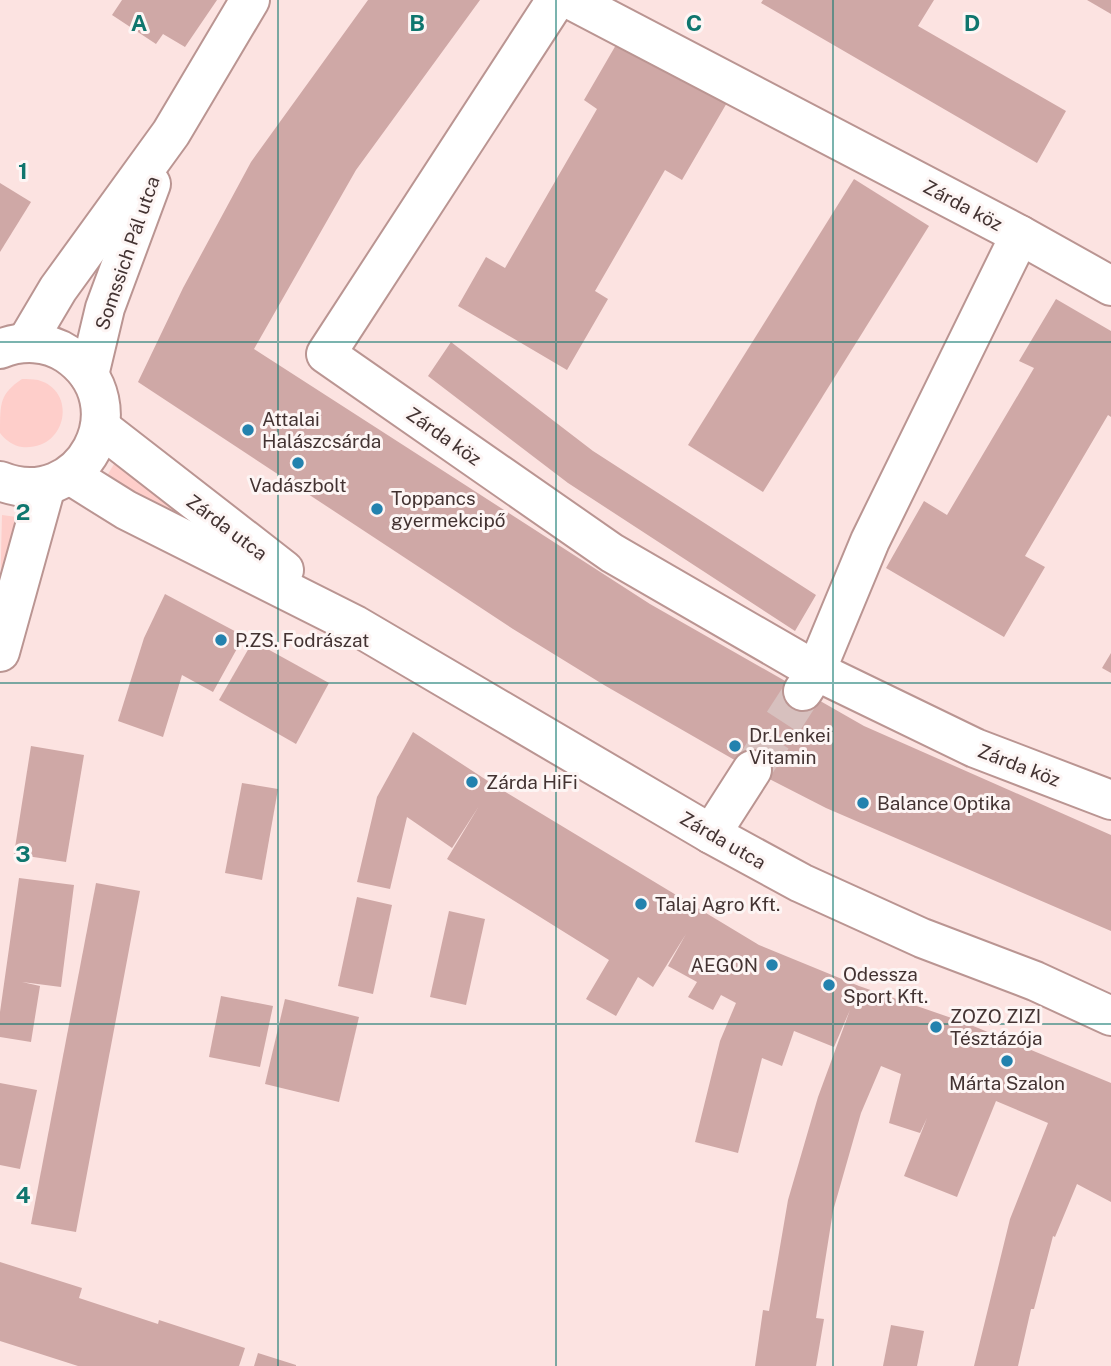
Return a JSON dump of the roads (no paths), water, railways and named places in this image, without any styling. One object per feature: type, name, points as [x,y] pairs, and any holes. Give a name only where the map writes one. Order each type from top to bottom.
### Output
[{"type":"street","name":"Somssich Pál utca","points":[[13,346],[58,289],[171,133],[250,0]]},
{"type":"street","name":"Zárda köz","points":[[556,0],[326,354],[612,553],[809,681],[1111,800]]},
{"type":"street","name":"Zárda köz","points":[[570,0],[1020,235],[1111,286]]},
{"type":"street","name":"Somssich Pál utca","points":[[89,375],[109,297],[171,133]]},
{"type":"street","name":"Zárda köz","points":[[809,681],[870,541],[1020,235]]},
{"type":"street","points":[[0,481],[29,488],[58,480],[86,460],[94,448],[100,427],[100,400],[89,375],[77,361],[44,344],[13,346]]},
{"type":"street","name":"Zárda utca","points":[[100,427],[355,625]]},
{"type":"street","points":[[0,652],[58,480]]},
{"type":"street","name":"Zárda utca","points":[[58,480],[126,510],[355,625],[711,834],[825,894],[922,938],[1035,981],[1111,1016]]},
{"type":"street","points":[[711,834],[752,770]]},
{"type":"tunnel","points":[[752,770],[803,691]]},
{"type":"place","name":"Attalai Halászcsárda","points":[[248,430]]},
{"type":"place","name":"Vadászbolt","points":[[298,463]]},
{"type":"place","name":"Toppancs gyermekcipő","points":[[377,509]]},
{"type":"place","name":"P.ZS. Fodrászat","points":[[221,640]]},
{"type":"place","name":"Dr.Lenkei Vitamin","points":[[735,746]]},
{"type":"place","name":"Zárda HiFi","points":[[472,782]]},
{"type":"place","name":"Balance Optika","points":[[863,803]]},
{"type":"place","name":"Talaj Agro Kft.","points":[[641,904]]},
{"type":"place","name":"AEGON","points":[[772,965]]},
{"type":"place","name":"Odessza Sport Kft.","points":[[829,985]]},
{"type":"place","name":"ZOZO ZIZI Tésztázója","points":[[936,1027]]},
{"type":"place","name":"Márta Szalon","points":[[1007,1061]]}]
